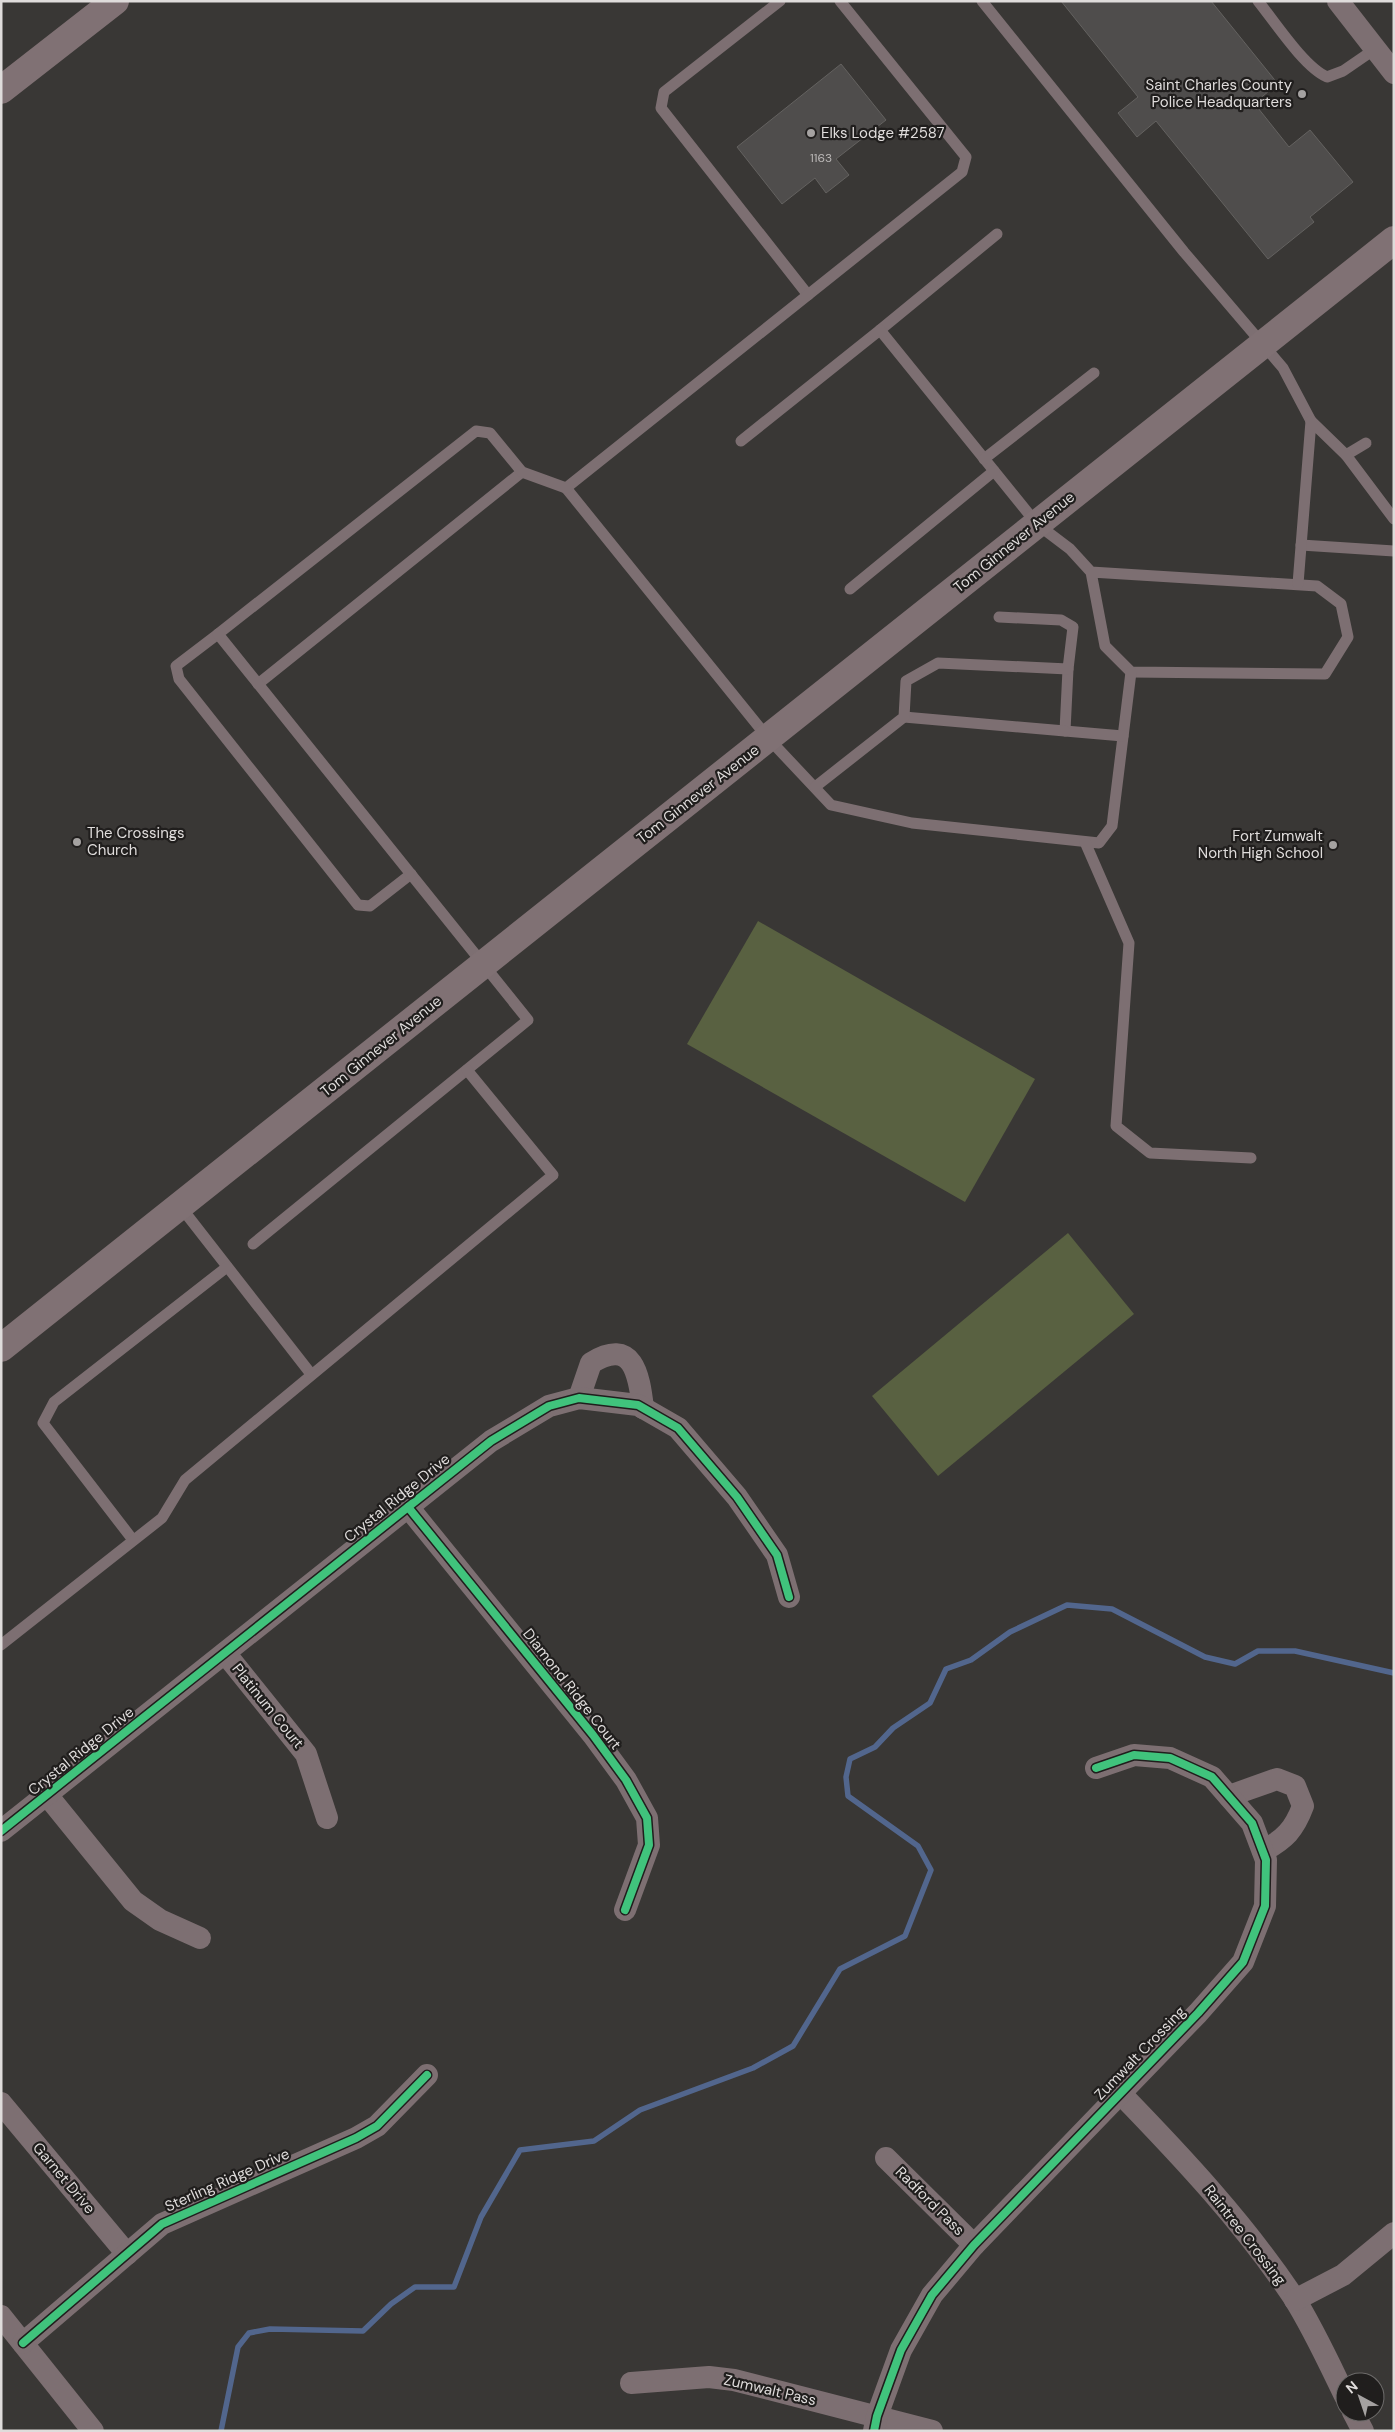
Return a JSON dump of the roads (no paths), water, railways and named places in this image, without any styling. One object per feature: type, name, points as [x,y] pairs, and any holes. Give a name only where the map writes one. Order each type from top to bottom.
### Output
[{"type":"main road","points":[[1,90],[115,1]]},
{"type":"main road","name":"Tom Ginnever Avenue","points":[[1,1348],[1394,240]]},
{"type":"street","points":[[1338,1],[1394,72]]},
{"type":"street","points":[[579,1398],[591,1363],[611,1353],[621,1355],[633,1362],[640,1384],[642,1408]]},
{"type":"street","name":"Crystal Ridge Drive","points":[[1,1831],[491,1441],[549,1406],[579,1398],[638,1405],[678,1428],[737,1497],[777,1555],[789,1597]]},
{"type":"street","name":"Diamond Ridge Court","points":[[408,1507],[593,1735],[626,1780],[647,1818],[648,1845],[625,1910]]},
{"type":"street","name":"Platinum Court","points":[[225,1653],[306,1754],[327,1818]]},
{"type":"street","name":"Zumwalt Crossing","points":[[876,2423],[901,2350],[928,2303],[974,2245],[1198,2014],[1243,1962],[1266,1906],[1266,1860],[1252,1823],[1212,1777],[1170,1758],[1134,1755],[1096,1768]]},
{"type":"street","points":[[1229,1796],[1277,1779],[1295,1786],[1303,1806],[1296,1826],[1280,1842],[1263,1851]]},
{"type":"street","points":[[47,1795],[133,1901],[160,1920],[200,1938]]},
{"type":"street","name":"Sterling Ridge Drive","points":[[23,2343],[162,2224],[356,2138],[377,2126],[427,2075]]},
{"type":"street","name":"Raintree Crossing","points":[[1120,2093],[1221,2201],[1295,2300],[1335,2377]]},
{"type":"street","name":"Garnet Drive","points":[[1,2103],[127,2254]]},
{"type":"street","name":"Radford Pass","points":[[886,2158],[974,2245]]},
{"type":"street","points":[[1295,2300],[1343,2275],[1394,2233]]},
{"type":"street","points":[[1,2316],[93,2431]]},
{"type":"street","name":"Zumwalt Pass","points":[[631,2383],[717,2378],[876,2423],[932,2431]]},
{"type":"lane","points":[[780,1],[664,92],[660,108],[808,296]]},
{"type":"lane","points":[[566,488],[962,172],[966,157],[840,1]]},
{"type":"lane","points":[[982,1],[1184,252],[1283,368],[1312,421],[1346,454],[1394,519]]},
{"type":"lane","points":[[1258,1],[1318,73],[1328,77],[1343,71],[1375,49]]},
{"type":"lane","points":[[742,441],[996,234]]},
{"type":"lane","points":[[880,330],[1037,524],[1070,549],[1091,572],[1105,646],[1131,672],[1324,674],[1348,637],[1340,604],[1316,586],[1091,572]]},
{"type":"lane","points":[[984,460],[1094,373]]},
{"type":"lane","points":[[1298,584],[1312,421]]},
{"type":"lane","points":[[411,874],[370,906],[358,905],[179,679],[176,666],[476,431],[490,433],[522,472],[566,488],[768,738],[831,804],[912,823],[1099,843],[1112,826],[1131,672]]},
{"type":"lane","points":[[1346,454],[1366,443]]},
{"type":"lane","points":[[850,589],[994,471]]},
{"type":"lane","points":[[258,684],[522,472]]},
{"type":"lane","points":[[1301,545],[1394,551]]},
{"type":"lane","points":[[999,617],[1061,620],[1072,627],[1065,731]]},
{"type":"lane","points":[[218,634],[528,1020],[253,1244]]},
{"type":"lane","points":[[904,717],[906,681],[938,663],[1068,669]]},
{"type":"lane","points":[[815,787],[904,717],[1123,736]]},
{"type":"lane","points":[[1085,842],[1129,943],[1116,1126],[1150,1153],[1251,1158]]},
{"type":"lane","points":[[1,1645],[162,1518],[185,1480],[553,1175],[467,1070]]},
{"type":"lane","points":[[180,1206],[311,1374]]},
{"type":"lane","points":[[133,1540],[43,1423],[54,1402],[227,1267]]},
{"type":"waterway","points":[[221,2431],[238,2347],[249,2333],[270,2329],[363,2331],[391,2304],[415,2287],[454,2287],[481,2217],[520,2150],[594,2141],[640,2110],[753,2068],[793,2046],[840,1969],[905,1936],[931,1870],[918,1846],[848,1796],[846,1777],[850,1759],[875,1747],[893,1728],[930,1703],[946,1669],[971,1660],[1010,1632],[1067,1605],[1112,1609],[1205,1657],[1235,1664],[1258,1651],[1295,1651],[1394,1673]]},
{"type":"place","name":"Saint Charles County Police Headquarters","points":[[1302,94]]},
{"type":"place","name":"Elks Lodge #2587","points":[[811,133]]},
{"type":"place","name":"The Crossings Church","points":[[77,842]]},
{"type":"place","name":"Fort Zumwalt North High School","points":[[1333,845]]}]
